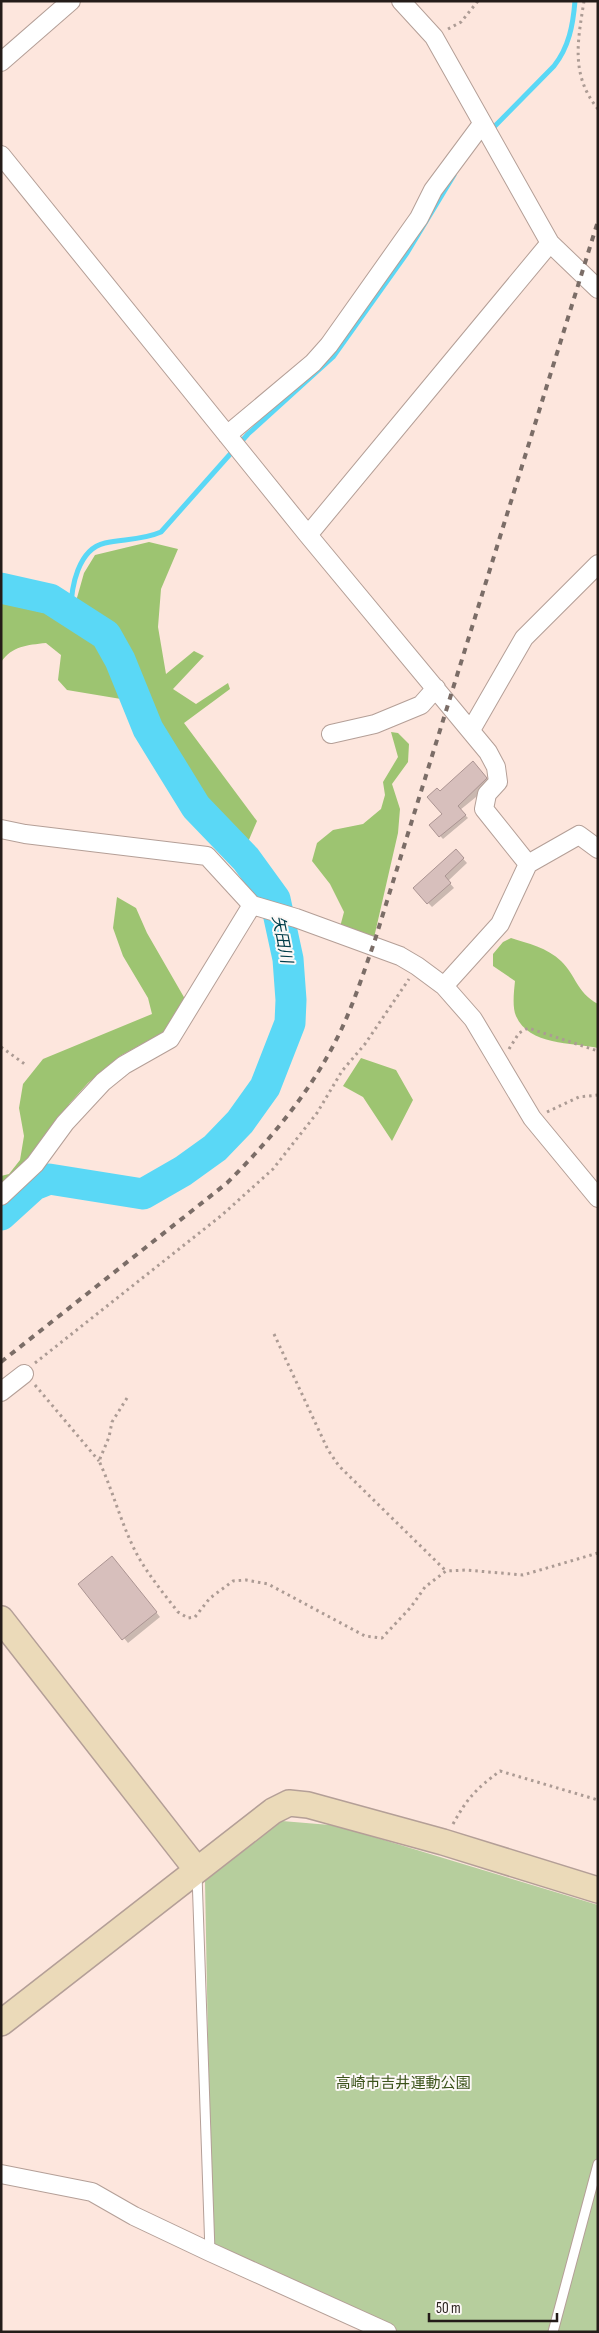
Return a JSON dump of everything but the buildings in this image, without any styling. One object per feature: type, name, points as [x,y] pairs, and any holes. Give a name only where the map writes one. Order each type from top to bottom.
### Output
[{"type":"street","points":[[1,62],[71,1]]},
{"type":"street","points":[[401,1],[434,38],[550,243],[598,289]]},
{"type":"street","points":[[227,435],[313,362],[329,345],[419,218],[433,190],[482,124]]},
{"type":"street","points":[[1,156],[308,535],[488,752],[496,767],[498,782],[487,794],[484,809],[528,864]]},
{"type":"street","points":[[308,535],[550,243]]},
{"type":"street","points":[[471,730],[524,638],[598,564]]},
{"type":"street","points":[[331,734],[375,724],[421,705],[436,688]]},
{"type":"street","points":[[1,829],[25,834],[207,856],[256,906],[296,918],[400,956],[417,966],[444,986],[473,1019],[532,1118],[598,1198]]},
{"type":"street","points":[[444,986],[500,924],[528,864],[579,835],[598,849]]},
{"type":"street","points":[[1,1196],[35,1164],[65,1122],[103,1082],[124,1066],[170,1039],[256,906]]},
{"type":"street","points":[[1,1392],[24,1374]]},
{"type":"street","points":[[1,1619],[197,1870]]},
{"type":"street","points":[[1,2023],[273,1810],[289,1803],[308,1805],[443,1842],[598,1890]]},
{"type":"street","points":[[1,2174],[92,2192],[134,2216],[387,2332]]},
{"type":"lane","points":[[197,1870],[210,2252]]},
{"type":"lane","points":[[553,2332],[598,2164]]},
{"type":"path","points":[[434,38],[461,22],[478,1]]},
{"type":"path","points":[[584,1],[577,38],[578,69],[598,109]]},
{"type":"path","points":[[417,966],[365,1044],[342,1071],[317,1113],[273,1170],[222,1215],[42,1357],[24,1374],[36,1385],[99,1461],[110,1484],[117,1509],[139,1558],[178,1612],[188,1618],[195,1617],[210,1598],[233,1582],[246,1580],[268,1584],[365,1636],[382,1638],[411,1607],[425,1587],[446,1571],[466,1570],[523,1575],[598,1553]]},
{"type":"path","points":[[499,1064],[519,1033],[528,1028],[598,1051]]},
{"type":"path","points":[[1,1047],[26,1065]]},
{"type":"path","points":[[532,1118],[579,1098],[598,1095]]},
{"type":"path","points":[[274,1334],[328,1450],[338,1466],[446,1571]]},
{"type":"path","points":[[99,1461],[109,1437],[112,1422],[127,1398]]},
{"type":"path","points":[[443,1842],[467,1798],[478,1787],[500,1771],[598,1800]]},
{"type":"green space","points":[[149,542],[178,549],[161,589],[158,627],[166,674],[194,651],[204,656],[173,689],[196,704],[228,683],[230,689],[184,723],[257,821],[245,849],[208,806],[182,765],[151,704],[67,690],[58,680],[61,655],[46,643],[15,649],[1,662],[1,603],[71,619],[84,573],[95,555]]},
{"type":"green space","points":[[391,732],[398,733],[409,744],[408,762],[392,784],[400,809],[398,833],[373,942],[340,927],[344,912],[330,884],[312,861],[317,843],[333,830],[363,824],[381,809],[385,795],[383,782],[398,757]]},
{"type":"green space","points":[[117,897],[136,908],[147,933],[185,999],[175,1019],[164,1032],[120,1056],[88,1083],[70,1103],[29,1163],[1,1189],[1,1176],[9,1174],[20,1160],[24,1136],[19,1108],[23,1084],[43,1059],[152,1014],[148,998],[123,956],[113,928]]},
{"type":"green space","points":[[511,938],[537,946],[556,956],[566,966],[585,994],[598,1004],[598,1048],[541,1038],[522,1026],[514,1008],[515,981],[493,966],[493,954],[503,942]]},
{"type":"green space","points":[[361,1058],[396,1070],[413,1100],[392,1141],[363,1097],[343,1086]]},
{"type":"green space","name":"高崎市吉井運動公園","points":[[282,1821],[330,1825],[351,1830],[598,1905],[598,2332],[370,2332],[212,2261],[205,1881]]},
{"type":"waterway","points":[[491,130],[559,59],[567,43],[575,1]]},
{"type":"waterway","points":[[71,611],[78,570],[88,553],[105,543],[140,538],[161,532],[248,434],[333,357],[407,253],[454,175]]},
{"type":"waterway","name":"矢田川","points":[[1,588],[50,599],[106,635],[120,660],[148,729],[196,807],[246,859],[275,899],[288,959],[291,1000],[290,1023],[265,1087],[240,1122],[215,1148],[183,1171],[143,1194],[49,1179],[34,1185],[1,1215]]},
{"type":"railway","points":[[1,1362],[227,1183],[291,1111],[331,1050],[351,1007],[374,943],[598,221]]}]
